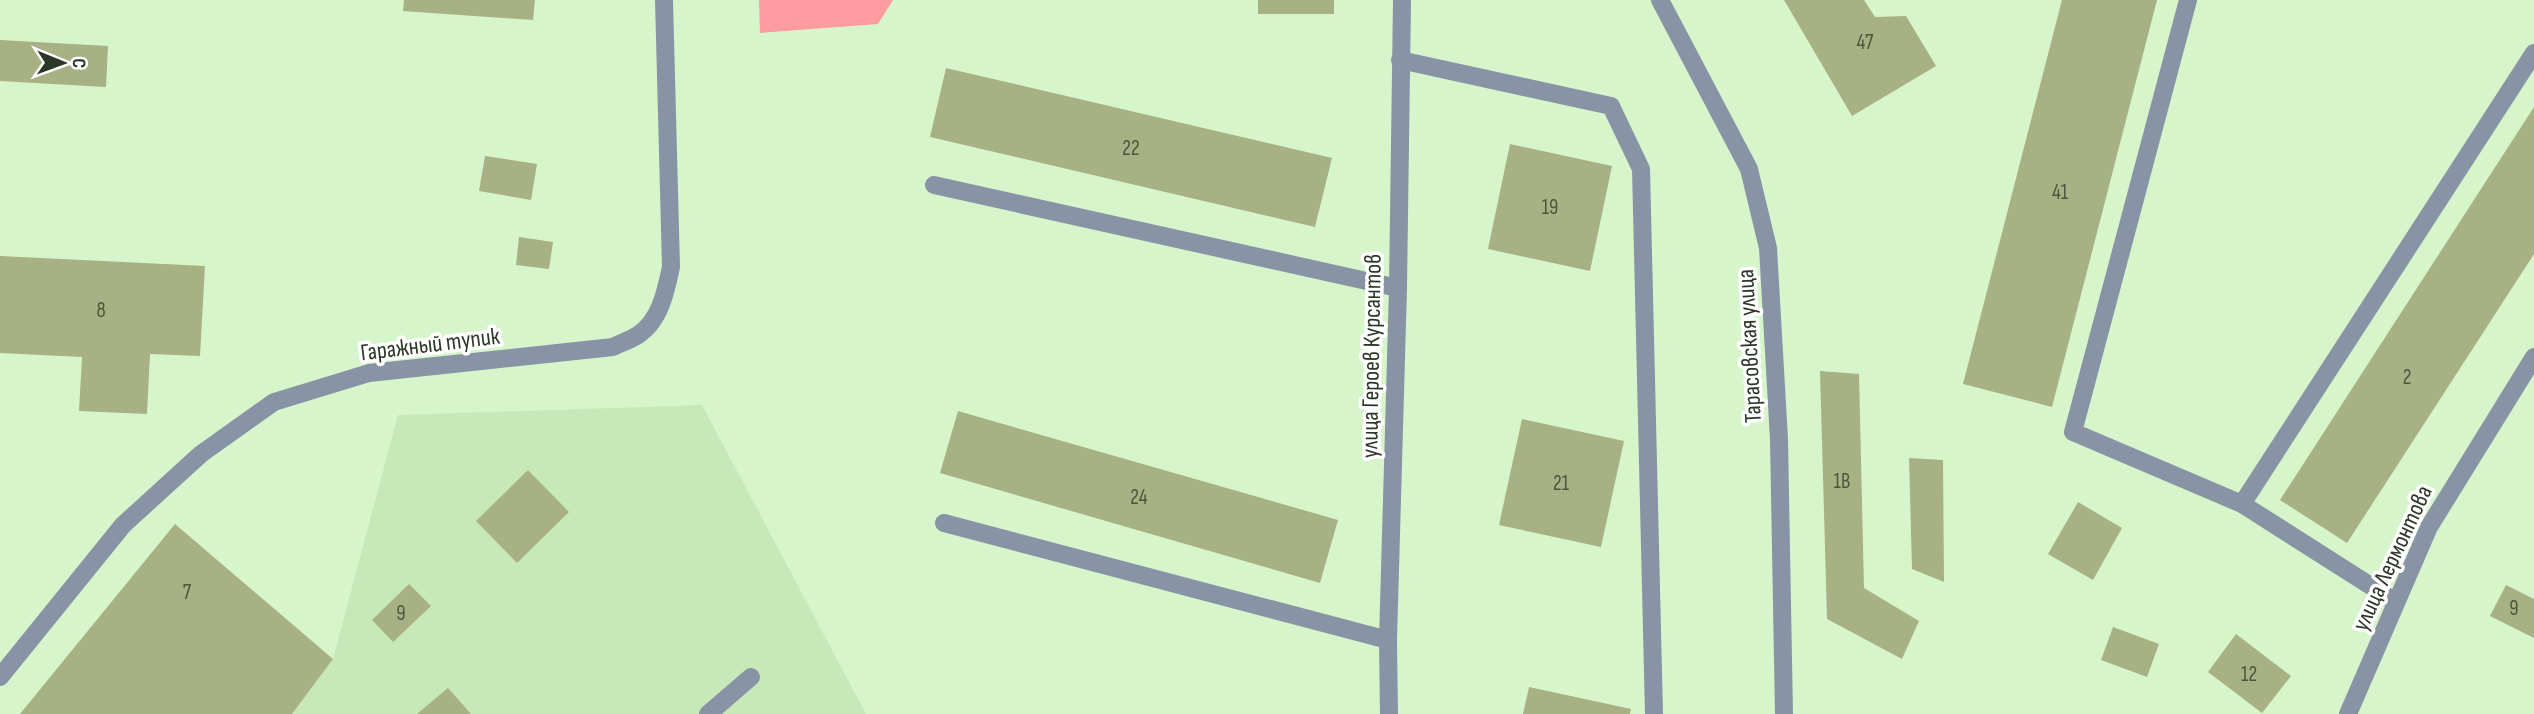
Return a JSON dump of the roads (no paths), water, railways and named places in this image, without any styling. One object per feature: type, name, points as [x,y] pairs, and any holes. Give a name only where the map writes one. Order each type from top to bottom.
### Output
[{"type":"street","name":"Гаражный тупик","points":[[0,677],[123,525],[201,454],[274,402],[369,373],[613,347],[640,334],[655,316],[666,294],[671,267],[664,0]]},
{"type":"street","name":"улица Героев Курсантов","points":[[1389,714],[1388,640],[1398,288],[1402,0]]},
{"type":"street","name":"Тарасовская улица","points":[[1660,0],[1749,169],[1768,248],[1779,439],[1784,714]]},
{"type":"street","points":[[2188,0],[2073,432],[2242,503],[2396,602]]},
{"type":"street","points":[[2242,503],[2534,52]]},
{"type":"street","points":[[1401,60],[1611,106],[1641,169],[1654,714]]},
{"type":"street","points":[[934,185],[1398,288]]},
{"type":"street","name":"улица Лермонтова","points":[[2348,714],[2428,527],[2534,357]]},
{"type":"street","points":[[944,523],[1388,640]]},
{"type":"street","points":[[708,714],[751,677]]}]
